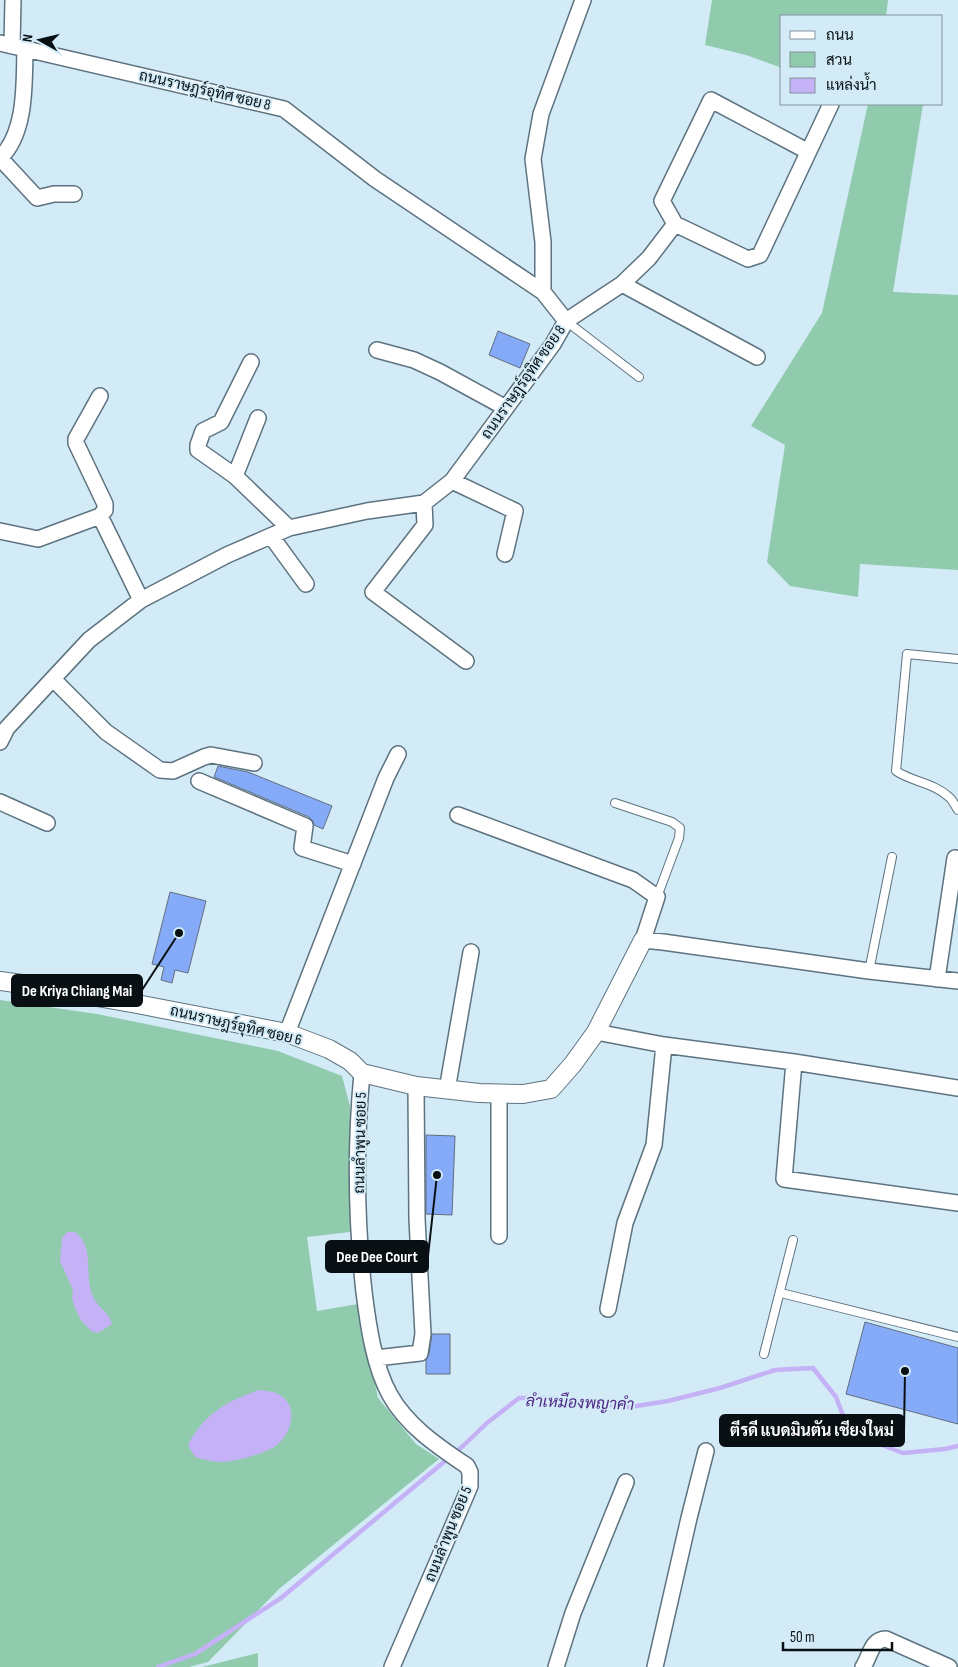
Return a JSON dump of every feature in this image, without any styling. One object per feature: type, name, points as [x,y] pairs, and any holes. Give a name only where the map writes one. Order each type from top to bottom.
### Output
[{"type":"street","points":[[13,0],[12,46],[23,107],[16,130],[6,152],[0,158],[37,198],[54,194],[74,194]]},
{"type":"street","points":[[543,292],[543,242],[533,158],[541,114],[584,0]]},
{"type":"street","name":"ถนนราษฎร์อุทิศ ซอย 8","points":[[12,46],[284,109],[374,178],[543,292],[566,321],[553,344],[452,481],[424,503]]},
{"type":"street","points":[[807,151],[711,100],[662,201],[675,224],[748,259],[760,255],[807,151],[830,105]]},
{"type":"street","points":[[566,321],[622,284],[649,258],[675,224]]},
{"type":"street","points":[[622,284],[757,357]]},
{"type":"street","points":[[378,350],[414,360],[506,408]]},
{"type":"street","points":[[251,362],[221,422],[218,425],[206,428],[198,445],[200,453],[235,476],[289,528]]},
{"type":"street","points":[[0,531],[38,539],[100,516],[105,510],[105,504],[76,443],[76,439],[100,396]]},
{"type":"street","points":[[235,476],[258,418]]},
{"type":"street","points":[[452,481],[515,511],[505,554]]},
{"type":"street","points":[[2,732],[89,640],[141,600],[227,555],[289,528],[367,511],[424,503],[425,525],[373,592],[466,661]]},
{"type":"street","points":[[100,516],[141,600]]},
{"type":"street","points":[[271,536],[306,584]]},
{"type":"street","points":[[54,679],[106,732],[160,770],[173,771],[211,755],[254,763]]},
{"type":"street","points":[[287,1034],[386,778],[398,754]]},
{"type":"street","points":[[199,781],[305,826],[302,848],[353,864]]},
{"type":"street","points":[[0,802],[47,823]]},
{"type":"street","points":[[458,815],[633,880],[657,897],[643,940],[596,1032],[958,1088]]},
{"type":"street","points":[[938,979],[957,856]]},
{"type":"street","points":[[643,940],[869,971],[958,981]]},
{"type":"street","points":[[447,1090],[471,952]]},
{"type":"street","name":"ถนนราษฎร์อุทิศ ซอย 6","points":[[0,982],[29,985],[137,1004],[287,1034],[329,1049],[350,1061],[362,1074],[416,1086],[447,1090],[523,1094],[551,1089],[573,1064],[596,1032]]},
{"type":"street","points":[[608,1309],[624,1223],[654,1145],[664,1044]]},
{"type":"street","points":[[794,1062],[784,1179],[958,1203]]},
{"type":"street","name":"ถนนลำพูน ซอย 5","points":[[362,1074],[356,1171],[362,1276],[376,1358],[390,1394],[405,1416],[467,1466],[470,1472],[470,1486],[392,1667]]},
{"type":"street","points":[[376,1358],[420,1353],[423,1334],[416,1219],[416,1086]]},
{"type":"street","points":[[499,1094],[499,1236]]},
{"type":"street","points":[[655,1667],[688,1518],[706,1451]]},
{"type":"street","points":[[556,1667],[573,1613],[626,1482]]},
{"type":"street","points":[[863,1667],[876,1642],[880,1639],[886,1639],[949,1667]]},
{"type":"lane","points":[[566,321],[639,377]]},
{"type":"lane","points":[[958,660],[907,654],[896,771],[905,777],[930,784],[950,797],[958,810]]},
{"type":"lane","points":[[615,803],[672,822],[680,828],[679,838],[657,897]]},
{"type":"lane","points":[[869,971],[892,858]]},
{"type":"lane","points":[[764,1354],[793,1240]]},
{"type":"lane","points":[[781,1293],[958,1337]]},
{"type":"green space","points":[[712,0],[888,0],[886,15],[780,15],[780,67],[746,55],[705,45]]},
{"type":"green space","points":[[868,105],[923,105],[893,292],[958,295],[958,570],[860,564],[858,597],[790,586],[767,562],[785,445],[751,426],[822,313]]},
{"type":"green space","points":[[0,1000],[97,1014],[278,1051],[342,1076],[350,1106],[350,1232],[307,1237],[317,1311],[358,1304],[378,1398],[416,1444],[439,1459],[279,1589],[208,1662],[189,1667],[0,1667]]},
{"type":"green space","points":[[258,1653],[258,1667],[202,1667]]},
{"type":"water","points":[[67,1232],[75,1232],[85,1244],[89,1283],[93,1297],[108,1315],[112,1324],[98,1333],[91,1331],[80,1319],[72,1297],[73,1290],[60,1261],[62,1238]]},
{"type":"water","points":[[259,1390],[278,1394],[284,1398],[291,1409],[291,1422],[282,1441],[266,1451],[227,1462],[195,1457],[188,1445],[201,1425],[227,1404]]},
{"type":"building","points":[[498,331],[530,344],[520,368],[489,355]]},
{"type":"building","points":[[218,766],[248,772],[332,806],[323,829],[314,825],[309,817],[214,777]]},
{"type":"building","points":[[170,892],[206,901],[188,973],[175,970],[172,983],[161,980],[164,967],[152,964]]},
{"type":"building","points":[[426,1135],[455,1136],[452,1215],[426,1214]]},
{"type":"building","points":[[865,1322],[958,1348],[958,1424],[846,1394]]},
{"type":"building","points":[[432,1334],[450,1334],[450,1374],[426,1374],[426,1360],[429,1354]]},
{"type":"waterway","name":"ลำเหมืองพญาคำ","points":[[158,1667],[195,1654],[281,1598],[519,1398],[551,1398],[630,1407],[668,1401],[720,1388],[775,1370],[813,1368],[836,1397],[844,1418],[861,1437],[903,1453],[958,1446]]},
{"type":"place","name":"De Kriya Chiang Mai","points":[[179,933]]},
{"type":"place","name":"Dee Dee Court","points":[[437,1175]]},
{"type":"place","name":"ตีรดี แบดมินตัน เชียงใหม่","points":[[905,1371]]}]
